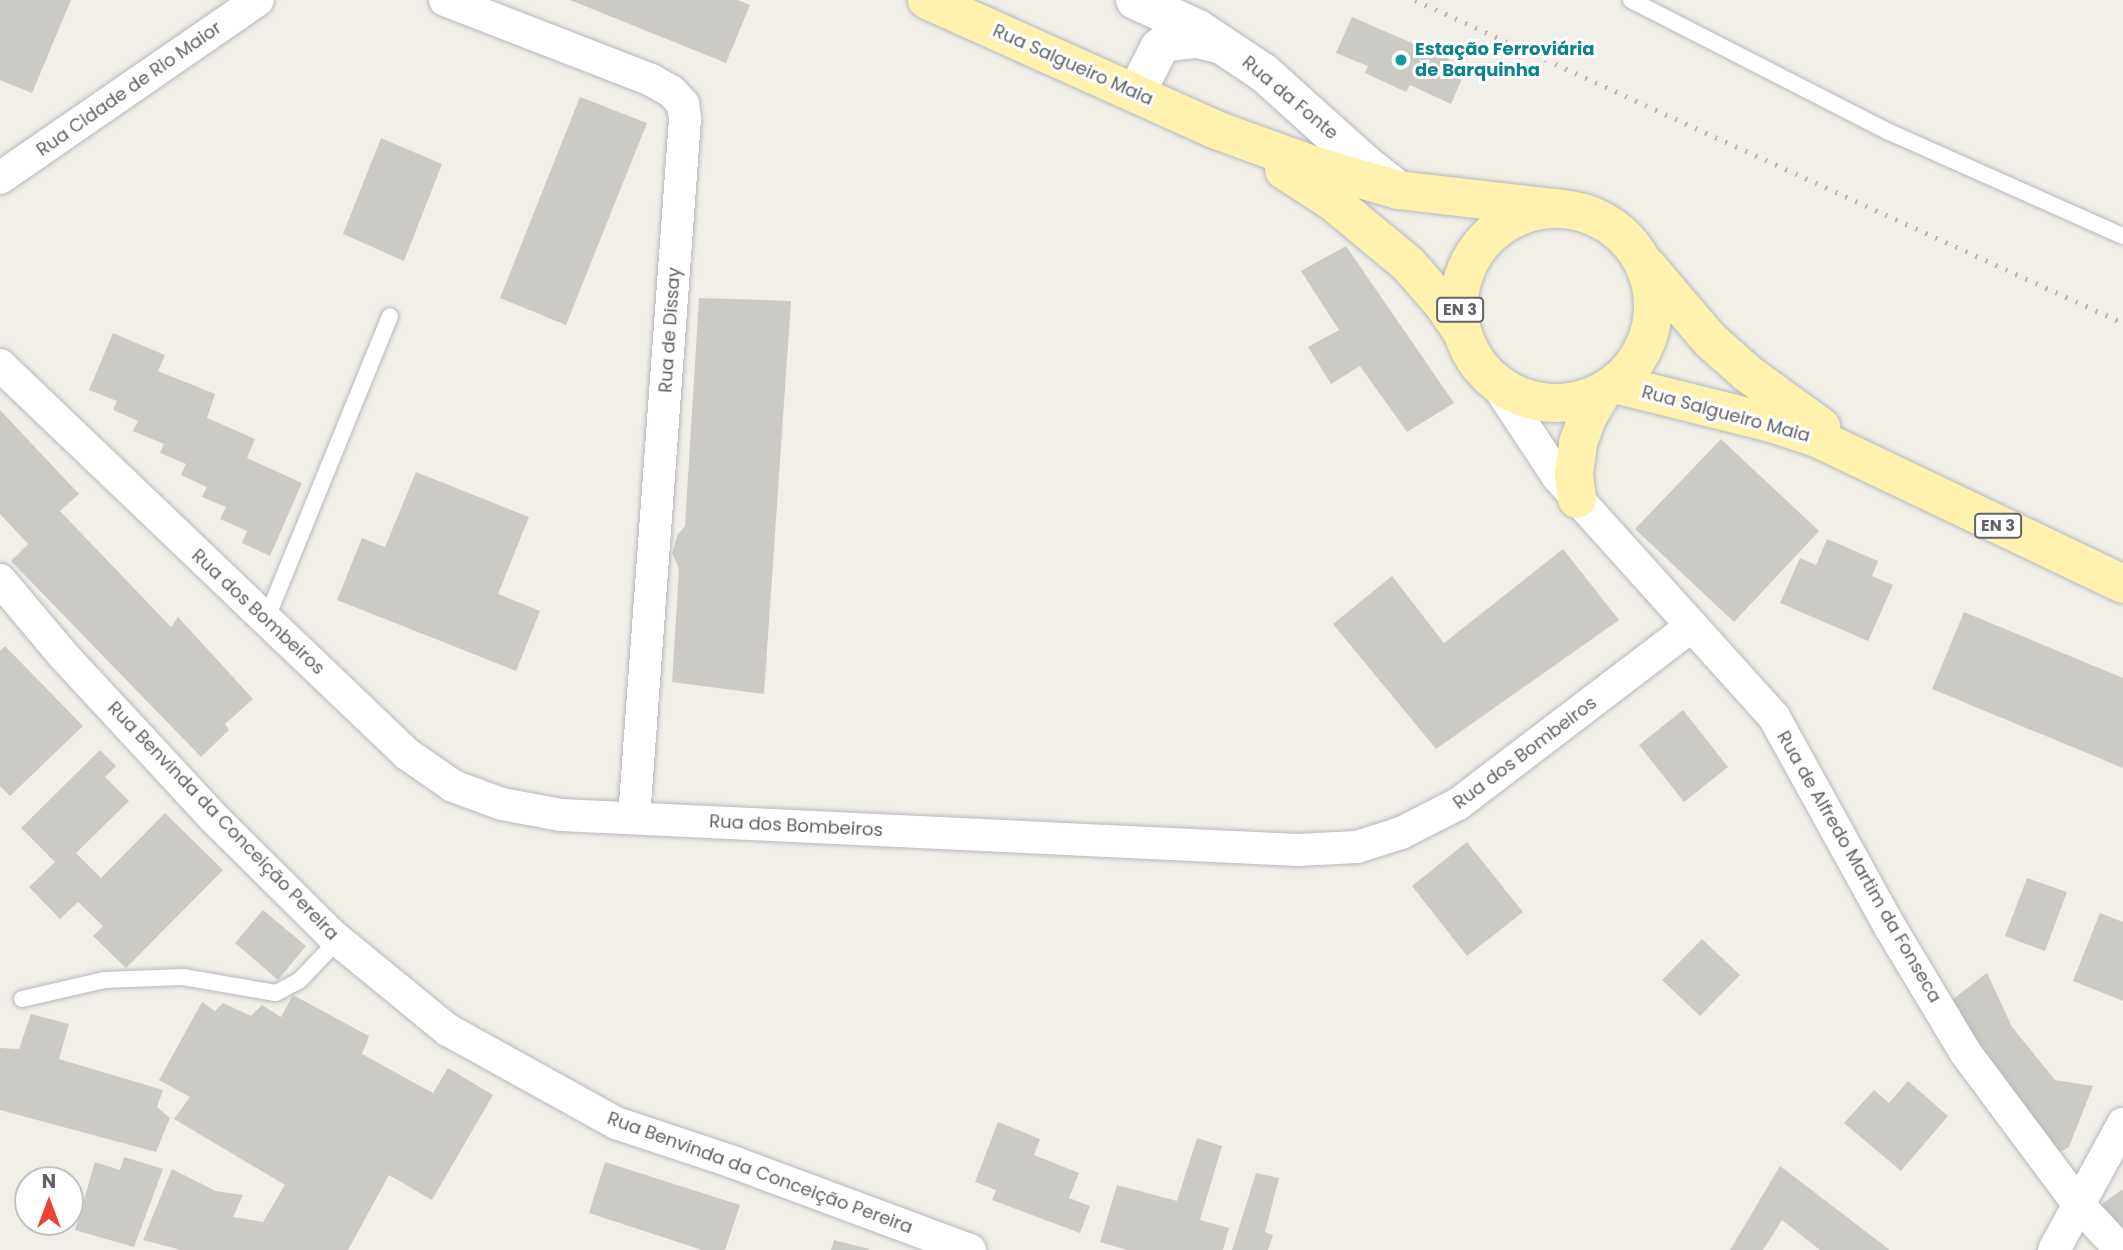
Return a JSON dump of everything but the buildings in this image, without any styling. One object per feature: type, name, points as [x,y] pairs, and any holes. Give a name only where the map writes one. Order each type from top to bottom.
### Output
[{"type":"main road","name":"Rua Salgueiro Maia","points":[[927,0],[1219,131],[1315,166],[1398,190],[1562,209]]},
{"type":"main road","name":"Rua Salgueiro Maia","points":[[1219,131],[1332,201],[1370,231],[1429,286],[1462,332]]},
{"type":"main road","name":"EN 3","points":[[1562,209],[1591,216],[1610,226],[1639,255],[1648,274],[1653,302],[1648,335],[1631,369],[1609,388],[1584,400],[1552,403],[1520,396],[1478,364],[1465,343],[1462,332],[1460,295],[1465,274],[1480,244],[1512,219],[1539,211],[1562,209]]},
{"type":"main road","name":"Rua Salgueiro Maia","points":[[1639,255],[1665,291],[1710,340],[1798,412],[1875,463]]},
{"type":"main road","name":"Rua Salgueiro Maia","points":[[1609,388],[1771,423],[1817,438],[1875,463],[2004,529],[2123,584]]},
{"type":"main road","points":[[1577,499],[1574,474],[1578,443],[1588,416],[1609,388]]},
{"type":"street","name":"Rua Cidade de Rio Maior","points":[[2,175],[258,0]]},
{"type":"street","name":"Rua de Dissay","points":[[444,0],[650,80],[671,91],[683,104],[685,119],[634,818]]},
{"type":"street","points":[[1129,0],[1152,28],[1159,48]]},
{"type":"street","name":"Rua da Fonte","points":[[1135,0],[1173,16],[1235,52],[1292,95],[1364,163],[1398,190]]},
{"type":"street","points":[[1136,93],[1159,48],[1175,40],[1197,39],[1235,52]]},
{"type":"street","name":"Rua dos Bombeiros","points":[[0,365],[407,754],[453,786],[514,807],[561,814],[1270,849],[1357,847],[1401,833],[1458,804],[1692,626]]},
{"type":"street","name":"Rua de Alfredo Martim da Fonseca","points":[[1492,377],[1558,477],[1774,717],[1890,927],[1965,1052],[2078,1205],[2121,1250]]},
{"type":"street","name":"Rua Benvinda da Conceição Pereira","points":[[0,580],[63,655],[207,810],[338,940],[448,1030],[616,1123],[733,1162],[970,1250]]},
{"type":"street","points":[[2054,1250],[2123,1124]]},
{"type":"lane","points":[[1631,0],[1887,131],[2123,236]]},
{"type":"lane","points":[[266,620],[390,316]]},
{"type":"lane","points":[[22,999],[104,980],[183,977],[276,993],[299,981],[338,940]]},
{"type":"railway","points":[[1415,0],[2123,323]]},
{"type":"place","name":"Estação Ferroviária de Barquinha","points":[[1401,60]]}]
